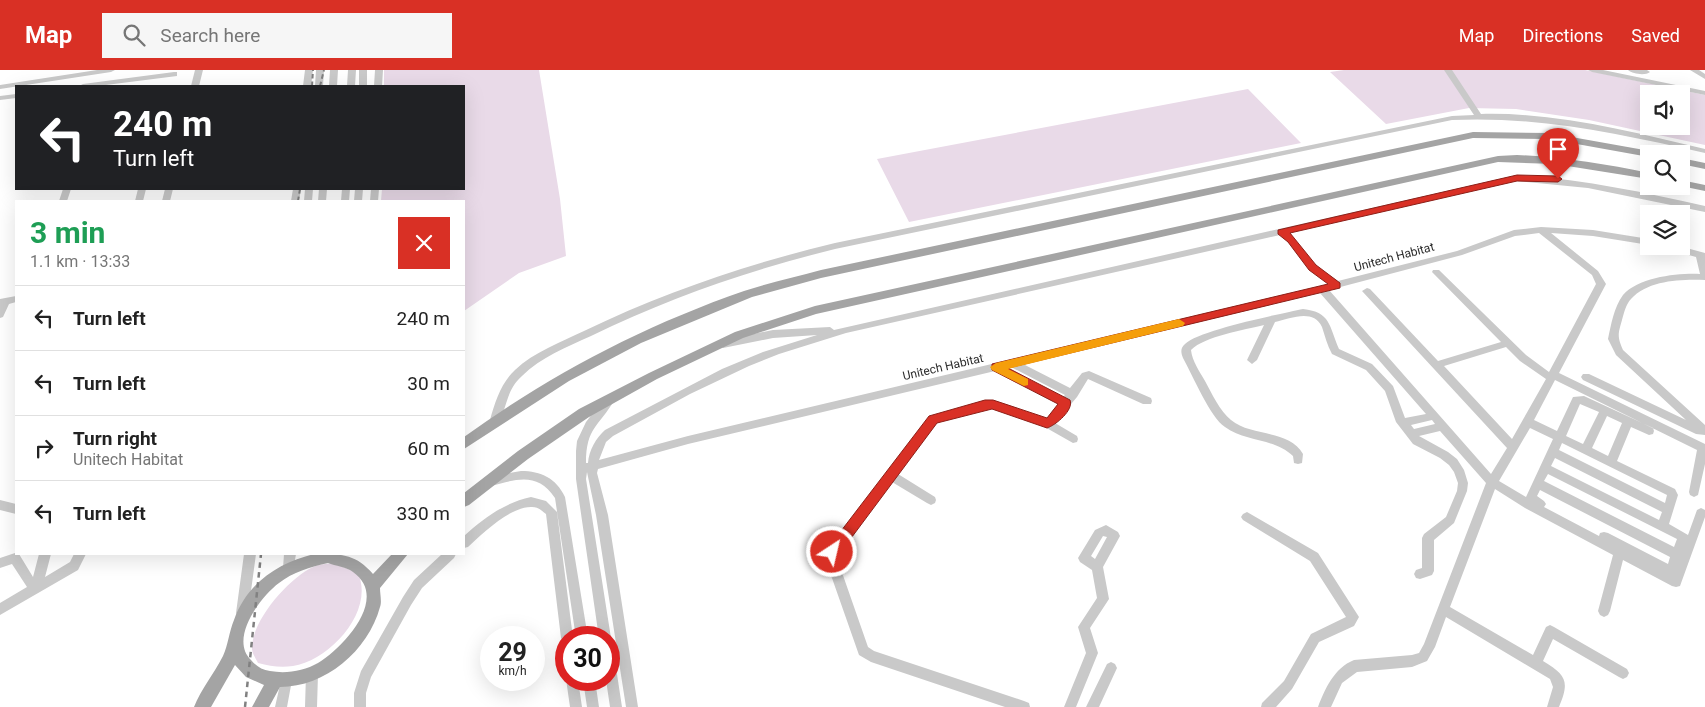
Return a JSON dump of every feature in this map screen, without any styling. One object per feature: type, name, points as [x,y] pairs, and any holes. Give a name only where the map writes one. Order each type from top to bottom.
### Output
[{"type":"main road","points":[[465,443],[495,420],[580,370],[676,322],[749,294],[821,274],[1473,135],[1549,136],[1640,152]]},
{"type":"main road","points":[[465,500],[584,413],[611,398],[739,335],[815,310],[1498,159],[1527,158],[1577,162],[1640,174]]},
{"type":"main road","points":[[1690,163],[1705,166]]},
{"type":"main road","points":[[1690,185],[1705,188]]},
{"type":"main road","points":[[373,585],[400,555]]},
{"type":"main road","points":[[202,707],[229,660],[242,616],[258,592],[290,561],[323,556],[355,563],[366,572],[373,585],[373,608],[370,621],[358,640],[340,658],[312,674],[280,680],[254,673],[244,665],[238,654],[236,641]]},
{"type":"main road","points":[[260,707],[280,680]]},
{"type":"street","points":[[0,87],[111,70]]},
{"type":"street","points":[[195,85],[199,70]]},
{"type":"street","points":[[308,85],[309,70]]},
{"type":"street","points":[[319,85],[320,70]]},
{"type":"street","points":[[333,85],[334,70]]},
{"type":"street","points":[[351,85],[352,70]]},
{"type":"street","points":[[363,70],[363,85]]},
{"type":"street","points":[[378,85],[379,70]]},
{"type":"street","points":[[1448,70],[1478,115]]},
{"type":"street","points":[[1592,70],[1607,71],[1705,93]]},
{"type":"street","points":[[1619,70],[1702,87],[1705,78],[1694,70]]},
{"type":"street","points":[[1632,70],[1644,71],[1652,77]]},
{"type":"street","points":[[103,85],[174,72],[170,85]]},
{"type":"street","points":[[0,98],[15,96]]},
{"type":"street","points":[[495,420],[507,386],[533,361],[642,307],[682,290],[764,263],[835,246],[1425,123],[1478,115],[1530,118],[1578,124],[1705,151]]},
{"type":"street","points":[[632,707],[602,515],[592,473],[598,447],[609,433],[669,401],[744,365],[777,352],[846,330],[1517,178],[1549,178],[1583,182],[1705,209]]},
{"type":"street","points":[[1324,707],[1338,679],[1354,666],[1412,661],[1423,656],[1429,647],[1445,610],[1492,482],[1528,422],[1601,284],[1595,273],[1541,230]]},
{"type":"street","name":"Unitech Habitat","points":[[581,469],[688,440],[1322,289],[1459,253],[1514,233],[1541,230],[1604,234],[1640,240]]},
{"type":"street","points":[[1282,232],[1292,240],[1313,268],[1337,285]]},
{"type":"street","points":[[1702,255],[1705,276],[1643,286],[1625,300],[1613,338],[1619,352],[1705,432]]},
{"type":"street","points":[[1436,272],[1522,358],[1552,376],[1704,448],[1694,492]]},
{"type":"street","points":[[1322,289],[1492,482],[1619,553],[1676,582],[1701,513]]},
{"type":"street","points":[[1367,291],[1513,447]]},
{"type":"street","points":[[0,315],[3,301]]},
{"type":"street","points":[[1298,460],[1298,454],[1289,446],[1228,424],[1186,353],[1192,342],[1303,312],[1318,314],[1322,318],[1335,351],[1364,363],[1389,389],[1403,423],[1417,441],[1453,462],[1463,483],[1450,520],[1428,538],[1430,565],[1428,571],[1420,574]]},
{"type":"street","points":[[1252,360],[1271,320]]},
{"type":"street","points":[[717,346],[773,334],[846,330]]},
{"type":"street","points":[[1436,365],[1508,344]]},
{"type":"street","points":[[1012,363],[1070,398]]},
{"type":"street","points":[[996,367],[1070,398]]},
{"type":"street","points":[[1047,423],[1052,421],[1086,376],[1089,375],[1147,401]]},
{"type":"street","points":[[1586,377],[1705,432]]},
{"type":"street","points":[[603,626],[581,469],[582,444],[590,425],[611,398]]},
{"type":"street","points":[[1546,468],[1682,536],[1671,570],[1532,500],[1546,468],[1553,452],[1577,400],[1584,400],[1649,431]]},
{"type":"street","points":[[1024,707],[871,656],[863,651],[859,645],[832,561],[832,552],[930,424],[939,417],[993,404],[1047,423],[1073,439]]},
{"type":"street","points":[[1586,450],[1605,410]]},
{"type":"street","points":[[1403,423],[1433,416]]},
{"type":"street","points":[[1611,462],[1628,421]]},
{"type":"street","points":[[1528,422],[1673,494],[1663,525]]},
{"type":"street","points":[[1412,434],[1442,426]]},
{"type":"street","points":[[582,444],[598,447]]},
{"type":"street","points":[[1553,452],[1668,510]]},
{"type":"street","points":[[489,481],[518,475],[534,476],[546,480],[554,486],[560,497],[580,626]]},
{"type":"street","points":[[892,476],[931,500]]},
{"type":"street","points":[[1539,484],[1676,554]]},
{"type":"street","points":[[465,542],[514,506],[533,501],[542,503],[551,512],[566,626]]},
{"type":"street","points":[[0,505],[15,509]]},
{"type":"street","points":[[593,555],[602,515]]},
{"type":"street","points":[[1247,516],[1314,557],[1353,617],[1350,622],[1315,638],[1288,685],[1267,707]]},
{"type":"street","points":[[557,555],[568,550]]},
{"type":"street","points":[[1604,611],[1619,553]]},
{"type":"street","points":[[35,588],[45,555]]},
{"type":"street","points":[[0,608],[74,566],[80,555]]},
{"type":"street","points":[[242,616],[250,555]]},
{"type":"street","points":[[360,707],[360,693],[365,675],[407,601],[418,584],[449,555]]},
{"type":"street","points":[[0,564],[14,558],[35,588]]},
{"type":"street","points":[[1070,707],[1092,653],[1084,627],[1104,599],[1097,567]]},
{"type":"street","points":[[1445,610],[1554,675],[1560,684],[1553,707]]},
{"type":"street","points":[[1535,664],[1550,631],[1623,673]]},
{"type":"street","points":[[1092,707],[1111,668]]},
{"type":"street","points":[[312,674],[312,707]]},
{"type":"street","points":[[280,680],[281,707]]},
{"type":"street","points":[[574,691],[576,707]]},
{"type":"street","points":[[591,691],[593,707]]},
{"type":"street","points":[[614,691],[616,707]]},
{"type":"shaded area","points":[[384,70],[539,70],[560,199],[566,256],[519,273],[465,310],[465,200],[381,200],[382,190],[465,190],[465,85],[384,85]]},
{"type":"shaded area","points":[[1344,70],[1585,70],[1657,85],[1640,85],[1640,131],[1589,120],[1516,109],[1469,108],[1386,124],[1330,72]]},
{"type":"shaded area","points":[[1248,89],[1301,143],[909,222],[877,159]]},
{"type":"shaded area","points":[[1690,92],[1705,95],[1705,145],[1659,135],[1690,135]]},
{"type":"shaded area","points":[[333,563],[358,573],[362,588],[355,618],[346,632],[321,654],[307,662],[284,667],[258,663],[252,651],[253,638],[273,602],[283,590],[303,573],[315,566]]},
{"type":"railway","points":[[312,85],[313,70]]},
{"type":"railway","points":[[320,85],[324,70]]},
{"type":"railway","points":[[298,200],[300,190]]},
{"type":"railway","points":[[245,707],[261,555]]},
{"type":"slow traffic","points":[[1024,382],[996,367],[1179,323]]},
{"type":"route","points":[[832,552],[933,420],[985,404],[993,404],[1047,423],[1052,421],[1066,403],[996,367],[1337,285],[1313,268],[1292,240],[1282,232],[1517,178],[1558,179]]}]
